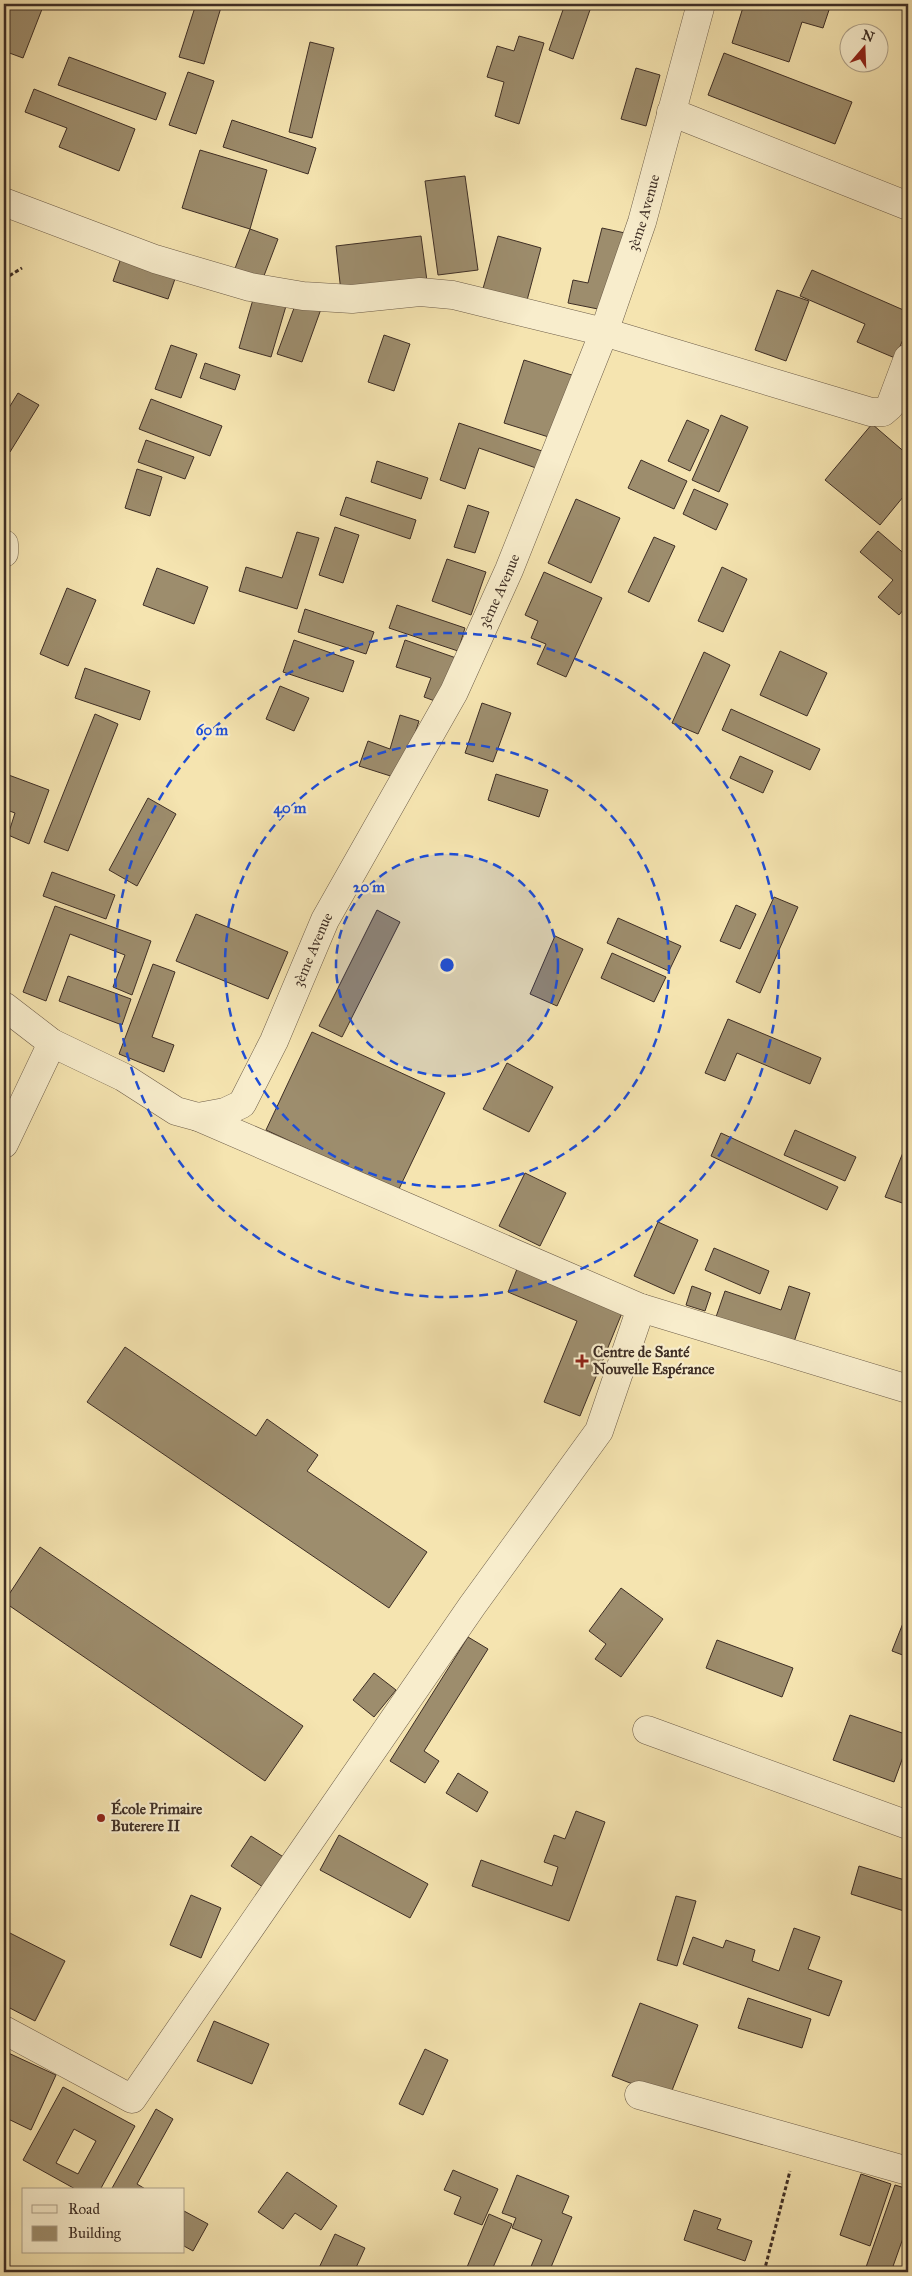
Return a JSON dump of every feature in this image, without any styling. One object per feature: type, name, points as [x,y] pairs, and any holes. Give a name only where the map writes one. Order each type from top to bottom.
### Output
[{"type":"street","name":"3ème Avenue","points":[[198,1117],[225,1112],[242,1104],[274,1041],[326,920],[454,692],[509,570],[604,332],[642,222],[700,4]]},
{"type":"street","points":[[671,112],[908,206]]},
{"type":"street","points":[[4,202],[154,259],[250,288],[303,296],[352,299],[420,292],[453,295],[604,332],[871,412],[883,412],[890,406],[908,358]]},
{"type":"street","points":[[4,544],[4,553]]},
{"type":"street","points":[[4,1006],[52,1043],[123,1077],[176,1111],[198,1117],[641,1308],[908,1389]]},
{"type":"street","points":[[4,1144],[52,1043]]},
{"type":"street","points":[[4,2030],[132,2099],[472,1606],[599,1431],[641,1308]]},
{"type":"street","points":[[647,1730],[908,1825]]},
{"type":"street","points":[[639,2095],[908,2171]]},
{"type":"path","points":[[4,279],[22,268]]},
{"type":"path","points":[[764,2272],[798,2140]]},
{"type":"building","points":[[4,4],[44,4],[23,58],[4,51]]},
{"type":"building","points":[[196,4],[222,4],[204,64],[179,57]]},
{"type":"building","points":[[565,4],[592,4],[573,59],[549,50]]},
{"type":"building","points":[[744,4],[831,4],[823,28],[802,22],[789,62],[732,43]]},
{"type":"building","points":[[519,36],[544,43],[519,124],[495,116],[504,82],[487,77],[497,46],[514,51]]},
{"type":"building","points":[[310,42],[334,48],[312,138],[289,132]]},
{"type":"building","points":[[724,53],[852,102],[835,144],[708,95]]},
{"type":"building","points":[[69,57],[166,93],[156,120],[58,85]]},
{"type":"building","points":[[636,68],[660,75],[646,126],[621,119]]},
{"type":"building","points":[[188,72],[214,81],[196,134],[169,125]]},
{"type":"building","points":[[34,89],[135,129],[119,171],[59,147],[67,128],[25,112]]},
{"type":"building","points":[[232,120],[316,148],[308,174],[223,147]]},
{"type":"building","points":[[200,150],[267,170],[250,229],[182,208]]},
{"type":"building","points":[[465,176],[478,270],[438,275],[425,181]]},
{"type":"building","points":[[602,228],[625,233],[608,311],[568,303],[573,280],[588,283]]},
{"type":"building","points":[[250,229],[278,239],[262,281],[234,271]]},
{"type":"building","points":[[421,236],[427,281],[341,292],[336,246]]},
{"type":"building","points":[[498,236],[541,248],[526,304],[482,292]]},
{"type":"building","points":[[122,255],[177,273],[168,299],[113,281]]},
{"type":"building","points":[[812,270],[908,312],[908,328],[895,358],[857,342],[865,324],[800,296]]},
{"type":"building","points":[[777,290],[809,301],[786,361],[755,350]]},
{"type":"building","points":[[254,296],[286,306],[271,357],[239,348]]},
{"type":"building","points":[[297,300],[321,309],[302,362],[277,354]]},
{"type":"building","points":[[384,335],[410,344],[394,391],[368,382]]},
{"type":"building","points":[[171,345],[197,354],[181,398],[155,389]]},
{"type":"building","points":[[524,360],[575,376],[555,439],[504,423]]},
{"type":"building","points":[[205,363],[240,375],[235,390],[200,378]]},
{"type":"building","points":[[18,393],[39,405],[10,452],[4,448],[4,416]]},
{"type":"building","points":[[151,399],[222,426],[210,456],[139,429]]},
{"type":"building","points":[[721,415],[748,427],[719,492],[692,480]]},
{"type":"building","points":[[687,420],[709,430],[690,471],[668,461]]},
{"type":"building","points":[[459,423],[542,451],[536,468],[479,448],[465,489],[440,480]]},
{"type":"building","points":[[872,424],[908,455],[908,491],[880,525],[825,480]]},
{"type":"building","points":[[146,440],[194,457],[185,479],[138,462]]},
{"type":"building","points":[[641,460],[687,481],[674,509],[628,488]]},
{"type":"building","points":[[377,461],[428,478],[421,499],[371,482]]},
{"type":"building","points":[[137,469],[162,477],[150,516],[125,508]]},
{"type":"building","points":[[694,489],[728,504],[716,530],[683,514]]},
{"type":"building","points":[[346,497],[416,520],[410,539],[340,515]]},
{"type":"building","points":[[576,499],[620,518],[591,583],[548,563]]},
{"type":"building","points":[[468,505],[489,512],[475,553],[454,547]]},
{"type":"building","points":[[335,527],[359,535],[343,583],[319,575]]},
{"type":"building","points":[[878,531],[908,557],[908,604],[899,615],[878,597],[893,580],[860,552]]},
{"type":"building","points":[[297,532],[319,538],[297,609],[239,591],[246,567],[282,578]]},
{"type":"building","points":[[654,537],[675,546],[649,602],[628,592]]},
{"type":"building","points":[[447,559],[486,572],[471,615],[432,601]]},
{"type":"building","points":[[722,567],[747,579],[723,632],[698,621]]},
{"type":"building","points":[[157,568],[208,587],[194,624],[143,605]]},
{"type":"building","points":[[544,572],[602,598],[566,677],[537,664],[546,644],[531,638],[538,621],[525,615]]},
{"type":"building","points":[[67,588],[96,600],[68,666],[40,654]]},
{"type":"building","points":[[397,605],[465,628],[458,651],[389,628]]},
{"type":"building","points":[[305,609],[374,632],[366,654],[298,632]]},
{"type":"building","points":[[294,640],[354,661],[343,692],[283,672]]},
{"type":"building","points":[[405,640],[459,659],[443,704],[424,697],[431,678],[396,667]]},
{"type":"building","points":[[780,651],[827,673],[807,716],[760,695]]},
{"type":"building","points":[[704,652],[730,665],[698,734],[672,723]]},
{"type":"building","points":[[85,668],[150,691],[140,720],[75,698]]},
{"type":"building","points":[[280,686],[309,698],[294,731],[266,719]]},
{"type":"building","points":[[482,703],[511,713],[493,762],[465,753]]},
{"type":"building","points":[[731,709],[820,749],[810,770],[722,730]]},
{"type":"building","points":[[95,714],[118,724],[68,851],[44,842]]},
{"type":"building","points":[[400,715],[419,721],[400,779],[359,766],[368,741],[390,749]]},
{"type":"building","points":[[740,756],[773,771],[763,793],[730,778]]},
{"type":"building","points":[[6,774],[49,790],[29,844],[8,835],[15,813],[4,809],[4,780]]},
{"type":"building","points":[[496,774],[548,790],[539,817],[488,800]]},
{"type":"building","points":[[148,798],[176,814],[137,886],[109,870]]},
{"type":"building","points":[[52,872],[115,895],[106,919],[43,896]]},
{"type":"building","points":[[774,897],[798,907],[760,993],[736,982]]},
{"type":"building","points":[[736,905],[756,914],[740,949],[720,941]]},
{"type":"building","points":[[55,906],[151,941],[132,995],[113,987],[125,955],[70,934],[46,1001],[23,992]]},
{"type":"building","points":[[377,910],[400,922],[342,1037],[319,1026]]},
{"type":"building","points":[[196,914],[288,952],[268,999],[176,961]]},
{"type":"building","points":[[618,918],[681,946],[669,971],[607,943]]},
{"type":"building","points":[[555,936],[583,949],[557,1006],[530,994]]},
{"type":"building","points":[[612,953],[666,977],[654,1002],[601,978]]},
{"type":"building","points":[[153,964],[175,972],[152,1037],[174,1045],[164,1072],[119,1054]]},
{"type":"building","points":[[68,976],[131,999],[122,1025],[59,1001]]},
{"type":"building","points":[[728,1019],[821,1058],[810,1084],[737,1053],[725,1081],[705,1073]]},
{"type":"building","points":[[312,1032],[445,1093],[398,1191],[266,1130]]},
{"type":"building","points":[[507,1063],[553,1087],[529,1132],[483,1109]]},
{"type":"building","points":[[795,1130],[856,1157],[845,1181],[784,1155]]},
{"type":"building","points":[[721,1133],[838,1187],[827,1210],[711,1156]]},
{"type":"building","points":[[904,1150],[908,1152],[908,1205],[885,1197]]},
{"type":"building","points":[[525,1173],[566,1193],[540,1246],[499,1226]]},
{"type":"building","points":[[658,1222],[698,1240],[674,1294],[634,1276]]},
{"type":"building","points":[[714,1248],[769,1271],[760,1294],[705,1270]]},
{"type":"building","name":"Centre de Santé Nouvelle Espérance","points":[[517,1269],[622,1313],[580,1416],[544,1402],[577,1321],[508,1292]]},
{"type":"building","points":[[692,1286],[711,1293],[705,1311],[686,1305]]},
{"type":"building","points":[[789,1286],[810,1293],[794,1342],[716,1317],[725,1291],[781,1310]]},
{"type":"building","points":[[125,1347],[256,1436],[267,1419],[318,1455],[307,1471],[427,1552],[389,1608],[87,1402]]},
{"type":"building","points":[[40,1547],[303,1726],[265,1781],[4,1602]]},
{"type":"building","points":[[621,1588],[663,1619],[621,1677],[595,1659],[606,1644],[589,1631]]},
{"type":"building","points":[[908,1613],[908,1657],[892,1651]]},
{"type":"building","points":[[468,1637],[488,1649],[424,1751],[439,1761],[425,1783],[390,1761]]},
{"type":"building","points":[[717,1640],[793,1668],[782,1697],[706,1668]]},
{"type":"building","points":[[374,1673],[396,1690],[374,1717],[353,1700]]},
{"type":"building","points":[[850,1715],[908,1735],[908,1743],[894,1782],[833,1760]]},
{"type":"building","points":[[458,1773],[488,1792],[477,1812],[446,1793]]},
{"type":"building","points":[[576,1811],[605,1822],[569,1921],[472,1886],[481,1860],[552,1886],[558,1867],[544,1862],[554,1835],[565,1839]]},
{"type":"building","points":[[339,1835],[428,1884],[410,1918],[320,1870]]},
{"type":"building","points":[[251,1836],[285,1858],[266,1889],[231,1866]]},
{"type":"building","points":[[859,1866],[908,1881],[907,1912],[851,1894]]},
{"type":"building","points":[[191,1895],[221,1908],[201,1958],[170,1945]]},
{"type":"building","points":[[676,1896],[696,1901],[677,1966],[657,1960]]},
{"type":"building","points":[[794,1928],[820,1937],[808,1969],[842,1981],[829,2016],[683,1964],[693,1937],[723,1948],[726,1940],[755,1950],[752,1961],[779,1971]]},
{"type":"building","points":[[4,1930],[65,1961],[35,2021],[4,2005]]},
{"type":"building","points":[[748,1998],[811,2019],[802,2048],[738,2028]]},
{"type":"building","points":[[640,2003],[698,2025],[669,2098],[612,2076]]},
{"type":"building","points":[[214,2021],[269,2044],[252,2084],[197,2061]]},
{"type":"building","points":[[425,2049],[448,2060],[423,2115],[399,2104]]},
{"type":"building","points":[[4,2051],[56,2075],[31,2130],[4,2117]]},
{"type":"building","points":[[63,2087],[135,2126],[101,2188],[73,2188],[23,2160]],"holes":[[[74,2129],[96,2141],[78,2174],[56,2163]]]},
{"type":"building","points":[[156,2109],[173,2119],[137,2184],[144,2188],[112,2188]]},
{"type":"building","points":[[453,2170],[498,2189],[482,2225],[454,2214],[461,2197],[444,2190]]},
{"type":"building","points":[[287,2172],[337,2206],[321,2230],[295,2213],[283,2229],[258,2212]]},
{"type":"building","points":[[861,2174],[891,2184],[870,2246],[840,2235]]},
{"type":"building","points":[[517,2175],[569,2196],[562,2213],[572,2217],[549,2272],[538,2272],[530,2269],[542,2240],[512,2228],[516,2218],[502,2213]]},
{"type":"building","points":[[895,2185],[908,2189],[908,2224],[891,2272],[865,2270]]},
{"type":"building","points":[[694,2210],[721,2219],[717,2229],[752,2241],[745,2261],[684,2240]]},
{"type":"building","points":[[185,2212],[208,2224],[193,2251],[185,2247]]},
{"type":"building","points":[[489,2214],[512,2224],[491,2272],[465,2272]]},
{"type":"building","points":[[335,2234],[365,2248],[354,2272],[317,2272]]},
{"type":"place","name":"Centre de Santé Nouvelle Espérance","points":[[582,1361]]},
{"type":"place","name":"École Primaire Buterere II","points":[[101,1818]]}]
